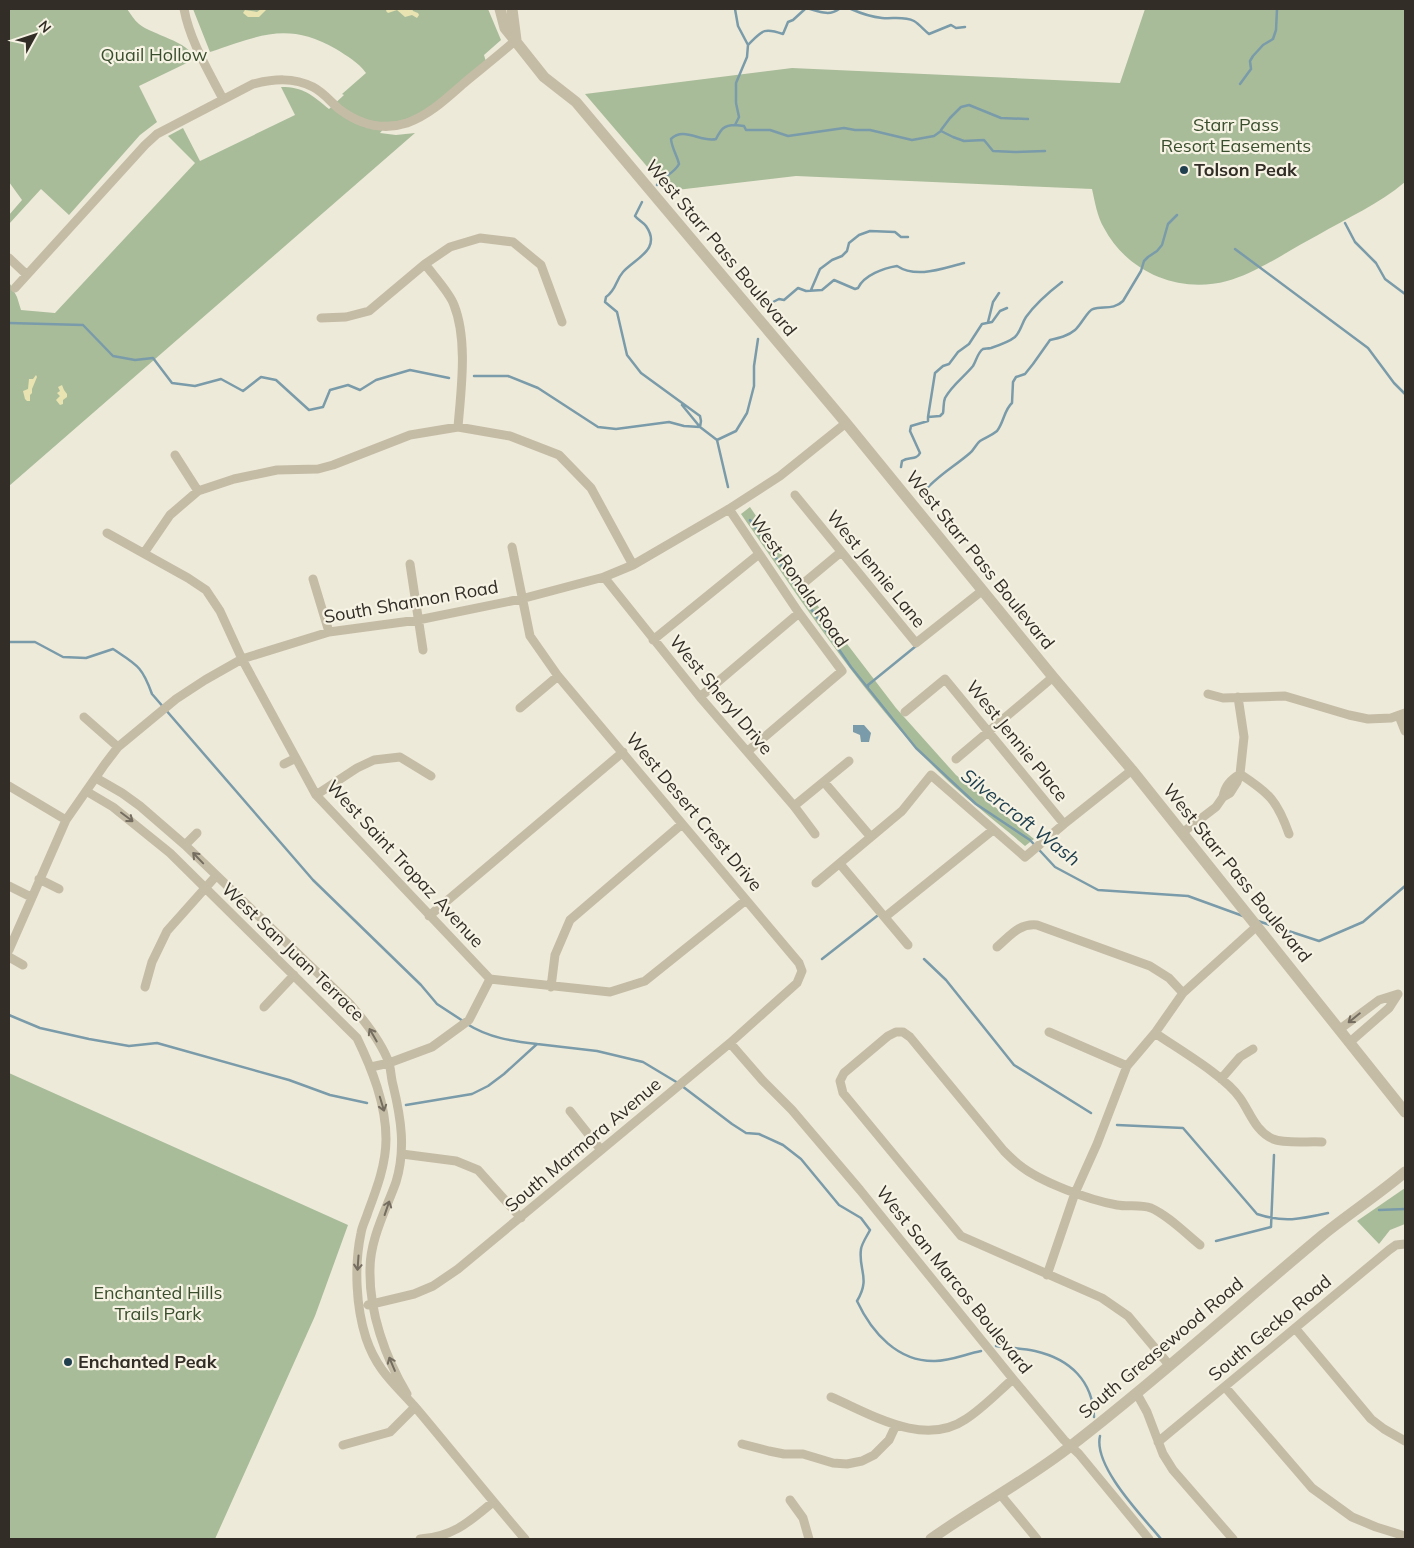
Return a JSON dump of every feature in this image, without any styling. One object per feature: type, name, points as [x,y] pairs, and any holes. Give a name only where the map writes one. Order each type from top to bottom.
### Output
[{"type":"street","points":[[184,9],[191,35],[223,99]]},
{"type":"street","name":"West Starr Pass Boulevard","points":[[500,9],[505,28],[544,76],[576,102],[846,422],[1053,677],[1132,770],[1405,1112]]},
{"type":"street","points":[[15,288],[157,134],[253,84],[270,80],[288,80],[314,88],[356,120],[373,126],[407,123],[430,112],[516,40],[512,9]]},
{"type":"street","points":[[321,318],[346,317],[369,311],[425,264],[450,247],[480,238],[513,242],[541,265],[562,322]]},
{"type":"street","points":[[9,258],[27,275]]},
{"type":"street","points":[[425,264],[454,303],[460,327],[462,369],[458,427]]},
{"type":"street","name":"South Shannon Road","points":[[9,950],[66,820],[118,747],[176,699],[242,659],[329,632],[418,620],[521,599],[604,577],[634,565],[729,509],[780,476],[846,422]]},
{"type":"street","points":[[144,553],[170,514],[198,492],[234,479],[277,470],[318,469],[333,465],[410,434],[458,427],[510,436],[559,455],[592,488],[634,565]]},
{"type":"street","points":[[175,455],[198,492]]},
{"type":"street","name":"West Jennie Lane","points":[[796,495],[916,643],[983,590]]},
{"type":"street","name":"West Ronald Road","points":[[729,509],[799,613],[842,671],[748,751]]},
{"type":"street","name":"West Saint Tropaz Avenue","points":[[107,532],[206,590],[220,611],[242,659],[316,795],[490,979]]},
{"type":"street","name":"West Desert Crest Drive","points":[[512,547],[530,636],[558,676],[806,971]]},
{"type":"street","points":[[805,582],[841,552]]},
{"type":"street","points":[[653,640],[759,554]]},
{"type":"street","points":[[410,564],[423,650]]},
{"type":"street","name":"West Sheryl Drive","points":[[604,577],[653,640],[794,806],[815,834]]},
{"type":"street","points":[[313,579],[329,632]]},
{"type":"street","points":[[700,697],[799,613]]},
{"type":"street","points":[[520,708],[558,676]]},
{"type":"street","points":[[956,758],[1053,677]]},
{"type":"street","name":"West Jennie Place","points":[[905,712],[945,679],[1064,824]]},
{"type":"street","points":[[1208,694],[1223,698],[1285,696],[1368,719],[1391,718],[1402,714],[1405,731]]},
{"type":"street","points":[[1182,832],[1216,807],[1223,797],[1230,793],[1237,782],[1240,774],[1244,737],[1238,697]]},
{"type":"street","points":[[84,717],[118,747]]},
{"type":"street","points":[[429,916],[623,752]]},
{"type":"street","points":[[316,795],[357,768],[374,760],[400,757],[431,776]]},
{"type":"street","points":[[284,764],[296,758]]},
{"type":"street","points":[[794,806],[849,761]]},
{"type":"street","points":[[816,883],[902,811],[931,775],[1025,857],[1132,770]]},
{"type":"street","points":[[1240,774],[1264,790],[1275,803],[1289,834]]},
{"type":"street","name":"West San Juan Terrace","points":[[96,778],[140,806],[186,845],[349,1003],[370,1030],[388,1063],[400,1111],[402,1154],[396,1180],[375,1238],[370,1268],[373,1304],[380,1333],[398,1378],[415,1407]]},
{"type":"street","points":[[824,782],[870,836]]},
{"type":"street","points":[[9,786],[66,820]]},
{"type":"street","name":"West San Juan Terrace","points":[[86,792],[113,807],[170,853],[357,1038],[371,1067],[384,1112],[386,1139],[377,1188],[361,1233],[357,1274],[366,1336],[373,1355],[391,1382],[415,1407],[492,1502],[525,1539]]},
{"type":"street","points":[[551,986],[555,955],[570,920],[682,824]]},
{"type":"street","points":[[885,917],[993,830]]},
{"type":"street","points":[[186,845],[197,833]]},
{"type":"street","points":[[840,864],[908,944]]},
{"type":"street","points":[[145,987],[152,962],[167,931],[216,876]]},
{"type":"street","points":[[39,878],[59,889]]},
{"type":"street","points":[[9,886],[31,897]]},
{"type":"street","points":[[371,1067],[432,1047],[469,1020],[490,979],[610,992],[645,981],[746,900]]},
{"type":"street","points":[[997,947],[1028,922],[1150,966],[1169,978],[1183,993]]},
{"type":"street","points":[[1047,1274],[1075,1193],[1097,1144],[1127,1066],[1183,993],[1257,926]]},
{"type":"street","points":[[9,957],[23,966]]},
{"type":"street","name":"South Marmora Avenue","points":[[360,1305],[373,1304],[414,1294],[433,1286],[458,1269],[730,1042],[797,982],[806,971]]},
{"type":"street","points":[[264,1007],[294,975]]},
{"type":"street","points":[[1340,1029],[1379,1000],[1402,994]]},
{"type":"street","points":[[1350,1042],[1390,1008],[1402,994]]},
{"type":"street","points":[[1369,1007],[1378,1017]]},
{"type":"street","points":[[1170,1366],[1128,1316],[1102,1298],[961,1236],[843,1093],[837,1081],[888,1036],[903,1029],[1004,1151],[1017,1164],[1036,1176],[1075,1193],[1118,1206],[1150,1208],[1200,1245]]},
{"type":"street","points":[[1049,1032],[1127,1066]]},
{"type":"street","points":[[1154,1033],[1221,1079],[1240,1098],[1254,1122],[1264,1134],[1273,1139],[1280,1140],[1322,1142]]},
{"type":"street","name":"West San Marcos Boulevard","points":[[730,1042],[763,1081],[792,1110],[860,1190],[1013,1379],[1149,1539]]},
{"type":"street","points":[[1221,1079],[1240,1057],[1254,1049]]},
{"type":"street","points":[[570,1111],[601,1150]]},
{"type":"street","points":[[402,1154],[456,1161],[478,1170],[521,1218]]},
{"type":"street","name":"South Greasewood Road","points":[[931,1539],[1071,1446],[1138,1394],[1326,1233],[1405,1172]]},
{"type":"street","name":"South Gecko Road","points":[[1158,1442],[1389,1250],[1396,1245],[1405,1244]]},
{"type":"street","points":[[1294,1328],[1371,1419],[1405,1441]]},
{"type":"street","points":[[831,1397],[896,1425],[909,1429],[928,1430],[947,1427],[965,1420],[1013,1379]]},
{"type":"street","points":[[1225,1387],[1302,1478],[1324,1499],[1363,1522],[1405,1536]]},
{"type":"street","points":[[1138,1394],[1147,1412],[1162,1454],[1233,1539]]},
{"type":"street","points":[[343,1445],[390,1432],[415,1407]]},
{"type":"street","points":[[742,1444],[784,1454],[803,1454],[833,1463],[847,1464],[874,1455],[889,1440],[896,1425]]},
{"type":"street","points":[[1000,1494],[1037,1539]]},
{"type":"street","points":[[790,1500],[803,1518],[808,1539]]},
{"type":"street","points":[[420,1539],[450,1534],[465,1525],[492,1502]]},
{"type":"green space","name":"Quail Hollow","points":[[9,9],[127,9],[139,24],[186,47],[195,59],[139,86],[157,122],[140,135],[69,215],[41,189],[9,224],[9,215],[22,200],[9,182]]},
{"type":"green space","points":[[193,9],[488,9],[501,40],[484,55],[487,65],[432,111],[386,126],[380,133],[396,135],[415,133],[9,486],[9,282],[21,310],[55,313],[195,163],[168,136],[183,128],[200,161],[295,115],[281,87],[302,90],[329,109],[344,95],[342,94],[366,73],[356,62],[336,49],[319,40],[303,35],[273,34],[243,41],[210,52]]},
{"type":"green space","name":"Starr Pass Resort Easements","points":[[1145,9],[1405,9],[1405,182],[1374,204],[1249,273],[1227,281],[1191,284],[1173,282],[1156,276],[1140,268],[1126,257],[1114,243],[1102,223],[1096,209],[1092,189],[796,176],[668,191],[585,94],[792,68],[1120,83]]},
{"type":"green space","points":[[750,507],[805,589],[896,708],[956,775],[1034,839],[1025,846],[971,801],[939,772],[884,712],[834,648],[741,514]]},
{"type":"green space","name":"Enchanted Hills Trails Park","points":[[9,1073],[348,1225],[315,1316],[215,1539],[9,1539]]},
{"type":"green space","points":[[1405,1188],[1405,1224],[1390,1230],[1379,1244],[1357,1221]]},
{"type":"sand","points":[[261,9],[267,9],[259,17],[248,17],[243,13],[245,10],[257,12]]},
{"type":"sand","points":[[387,9],[412,9],[419,15],[417,18],[412,15],[405,17],[397,10],[388,13]]},
{"type":"sand","points":[[36,375],[30,401],[27,401],[23,391],[28,389],[29,379],[33,379]]},
{"type":"sand","points":[[62,385],[67,397],[63,400],[63,404],[60,405],[56,400],[60,396],[57,393],[60,391],[58,387]]},
{"type":"water","points":[[853,725],[864,725],[871,733],[869,742],[861,742],[860,735],[853,732]]},
{"type":"waterway","points":[[657,185],[679,164],[671,139],[681,134],[710,140],[716,139],[723,128],[735,125],[739,117],[736,103],[736,83],[747,57],[748,45],[738,26],[735,9]]},
{"type":"waterway","points":[[748,45],[763,32],[771,31],[783,34],[788,22],[805,9]]},
{"type":"waterway","points":[[810,9],[829,13],[839,9]]},
{"type":"waterway","points":[[851,9],[866,15],[910,19],[929,34],[951,25],[956,28],[965,27]]},
{"type":"waterway","points":[[1240,84],[1251,69],[1250,61],[1253,56],[1263,45],[1273,39],[1276,30],[1277,9]]},
{"type":"waterway","points":[[941,130],[961,107],[969,105],[1001,118],[1028,119]]},
{"type":"waterway","points":[[735,125],[744,126],[746,130],[770,130],[788,136],[844,128],[870,130],[912,140],[934,136],[941,131],[964,141],[984,140],[993,151],[1045,151]]},
{"type":"waterway","points":[[642,202],[635,216],[646,226],[650,234],[651,241],[649,247],[623,272],[612,291],[606,297],[605,302],[617,312],[627,355],[641,373],[700,416],[700,427]]},
{"type":"waterway","points":[[922,494],[939,477],[971,452],[980,441],[997,431],[1007,409],[1012,403],[1013,382],[1016,377],[1025,374],[1050,340],[1072,332],[1091,310],[1112,307],[1123,301],[1141,271],[1144,261],[1162,245],[1168,224],[1177,215]]},
{"type":"waterway","points":[[1345,223],[1355,242],[1376,263],[1385,279],[1405,294]]},
{"type":"waterway","points":[[811,290],[820,269],[832,260],[842,256],[847,251],[849,243],[859,235],[870,231],[895,232],[901,237],[908,237]]},
{"type":"waterway","points":[[1235,249],[1368,348],[1394,383],[1405,394]]},
{"type":"waterway","points":[[769,308],[773,302],[779,299],[784,300],[798,288],[806,291],[822,290],[834,280],[855,289],[870,276],[892,267],[897,266],[905,270],[921,272],[939,270],[964,263]]},
{"type":"waterway","points":[[901,467],[902,461],[914,458],[920,453],[910,431],[911,426],[928,421],[928,417],[940,416],[943,413],[944,400],[948,393],[973,366],[981,350],[1000,345],[1015,337],[1034,307],[1062,282]]},
{"type":"waterway","points":[[988,322],[993,302],[999,293]]},
{"type":"waterway","points":[[928,417],[935,373],[943,366],[949,364],[958,352],[969,344],[982,324],[992,322],[1000,311],[1007,308]]},
{"type":"waterway","name":"Silvercroft Wash","points":[[9,323],[83,325],[113,356],[135,360],[153,358],[172,383],[195,386],[221,379],[243,391],[261,377],[276,380],[309,410],[323,407],[330,390],[348,385],[360,390],[376,380],[410,370],[449,378]]},
{"type":"waterway","points":[[717,440],[736,431],[747,413],[754,386],[754,366],[758,339]]},
{"type":"waterway","name":"Silvercroft Wash","points":[[474,376],[508,376],[538,388],[598,427],[616,429],[669,422],[684,426],[700,427],[717,440],[728,487]]},
{"type":"waterway","points":[[682,405],[700,427]]},
{"type":"waterway","name":"Silvercroft Wash","points":[[750,520],[851,667],[916,748],[976,804],[1030,840],[1055,867],[1098,890],[1188,896],[1243,916]]},
{"type":"waterway","points":[[9,642],[35,642],[63,657],[86,658],[113,649],[138,667],[145,677],[152,694],[313,880],[421,985],[437,1004],[463,1021]]},
{"type":"waterway","points":[[868,687],[868,685],[916,646]]},
{"type":"waterway","name":"Silvercroft Wash","points":[[1258,921],[1319,941],[1363,922],[1405,886]]},
{"type":"waterway","points":[[822,959],[877,916]]},
{"type":"waterway","points":[[924,959],[946,980],[1014,1065],[1091,1113]]},
{"type":"waterway","points":[[9,1015],[40,1028],[89,1039],[129,1046],[157,1043],[289,1080],[330,1095],[367,1103]]},
{"type":"waterway","points":[[467,1024],[492,1036],[537,1044]]},
{"type":"waterway","points":[[406,1105],[472,1094],[488,1086],[504,1074],[537,1044],[597,1051],[643,1062],[678,1083]]},
{"type":"waterway","points":[[682,1086],[746,1133],[759,1134],[783,1145],[801,1159],[839,1205],[861,1218],[870,1230],[861,1249],[864,1280],[857,1301],[870,1324],[888,1343],[909,1357],[922,1360],[946,1360],[981,1351]]},
{"type":"waterway","points":[[1117,1125],[1183,1128],[1257,1214],[1267,1217],[1292,1219],[1328,1213]]},
{"type":"waterway","points":[[1216,1241],[1271,1227],[1274,1155]]},
{"type":"waterway","points":[[1379,1210],[1405,1209]]},
{"type":"waterway","points":[[996,1346],[1035,1351],[1048,1355],[1069,1366],[1084,1382],[1093,1404],[1094,1417]]},
{"type":"waterway","points":[[1100,1436],[1100,1448],[1111,1476],[1161,1539]]},
{"type":"place","name":"Tolson Peak","points":[[1184,170]]},
{"type":"place","name":"Enchanted Peak","points":[[68,1362]]}]
